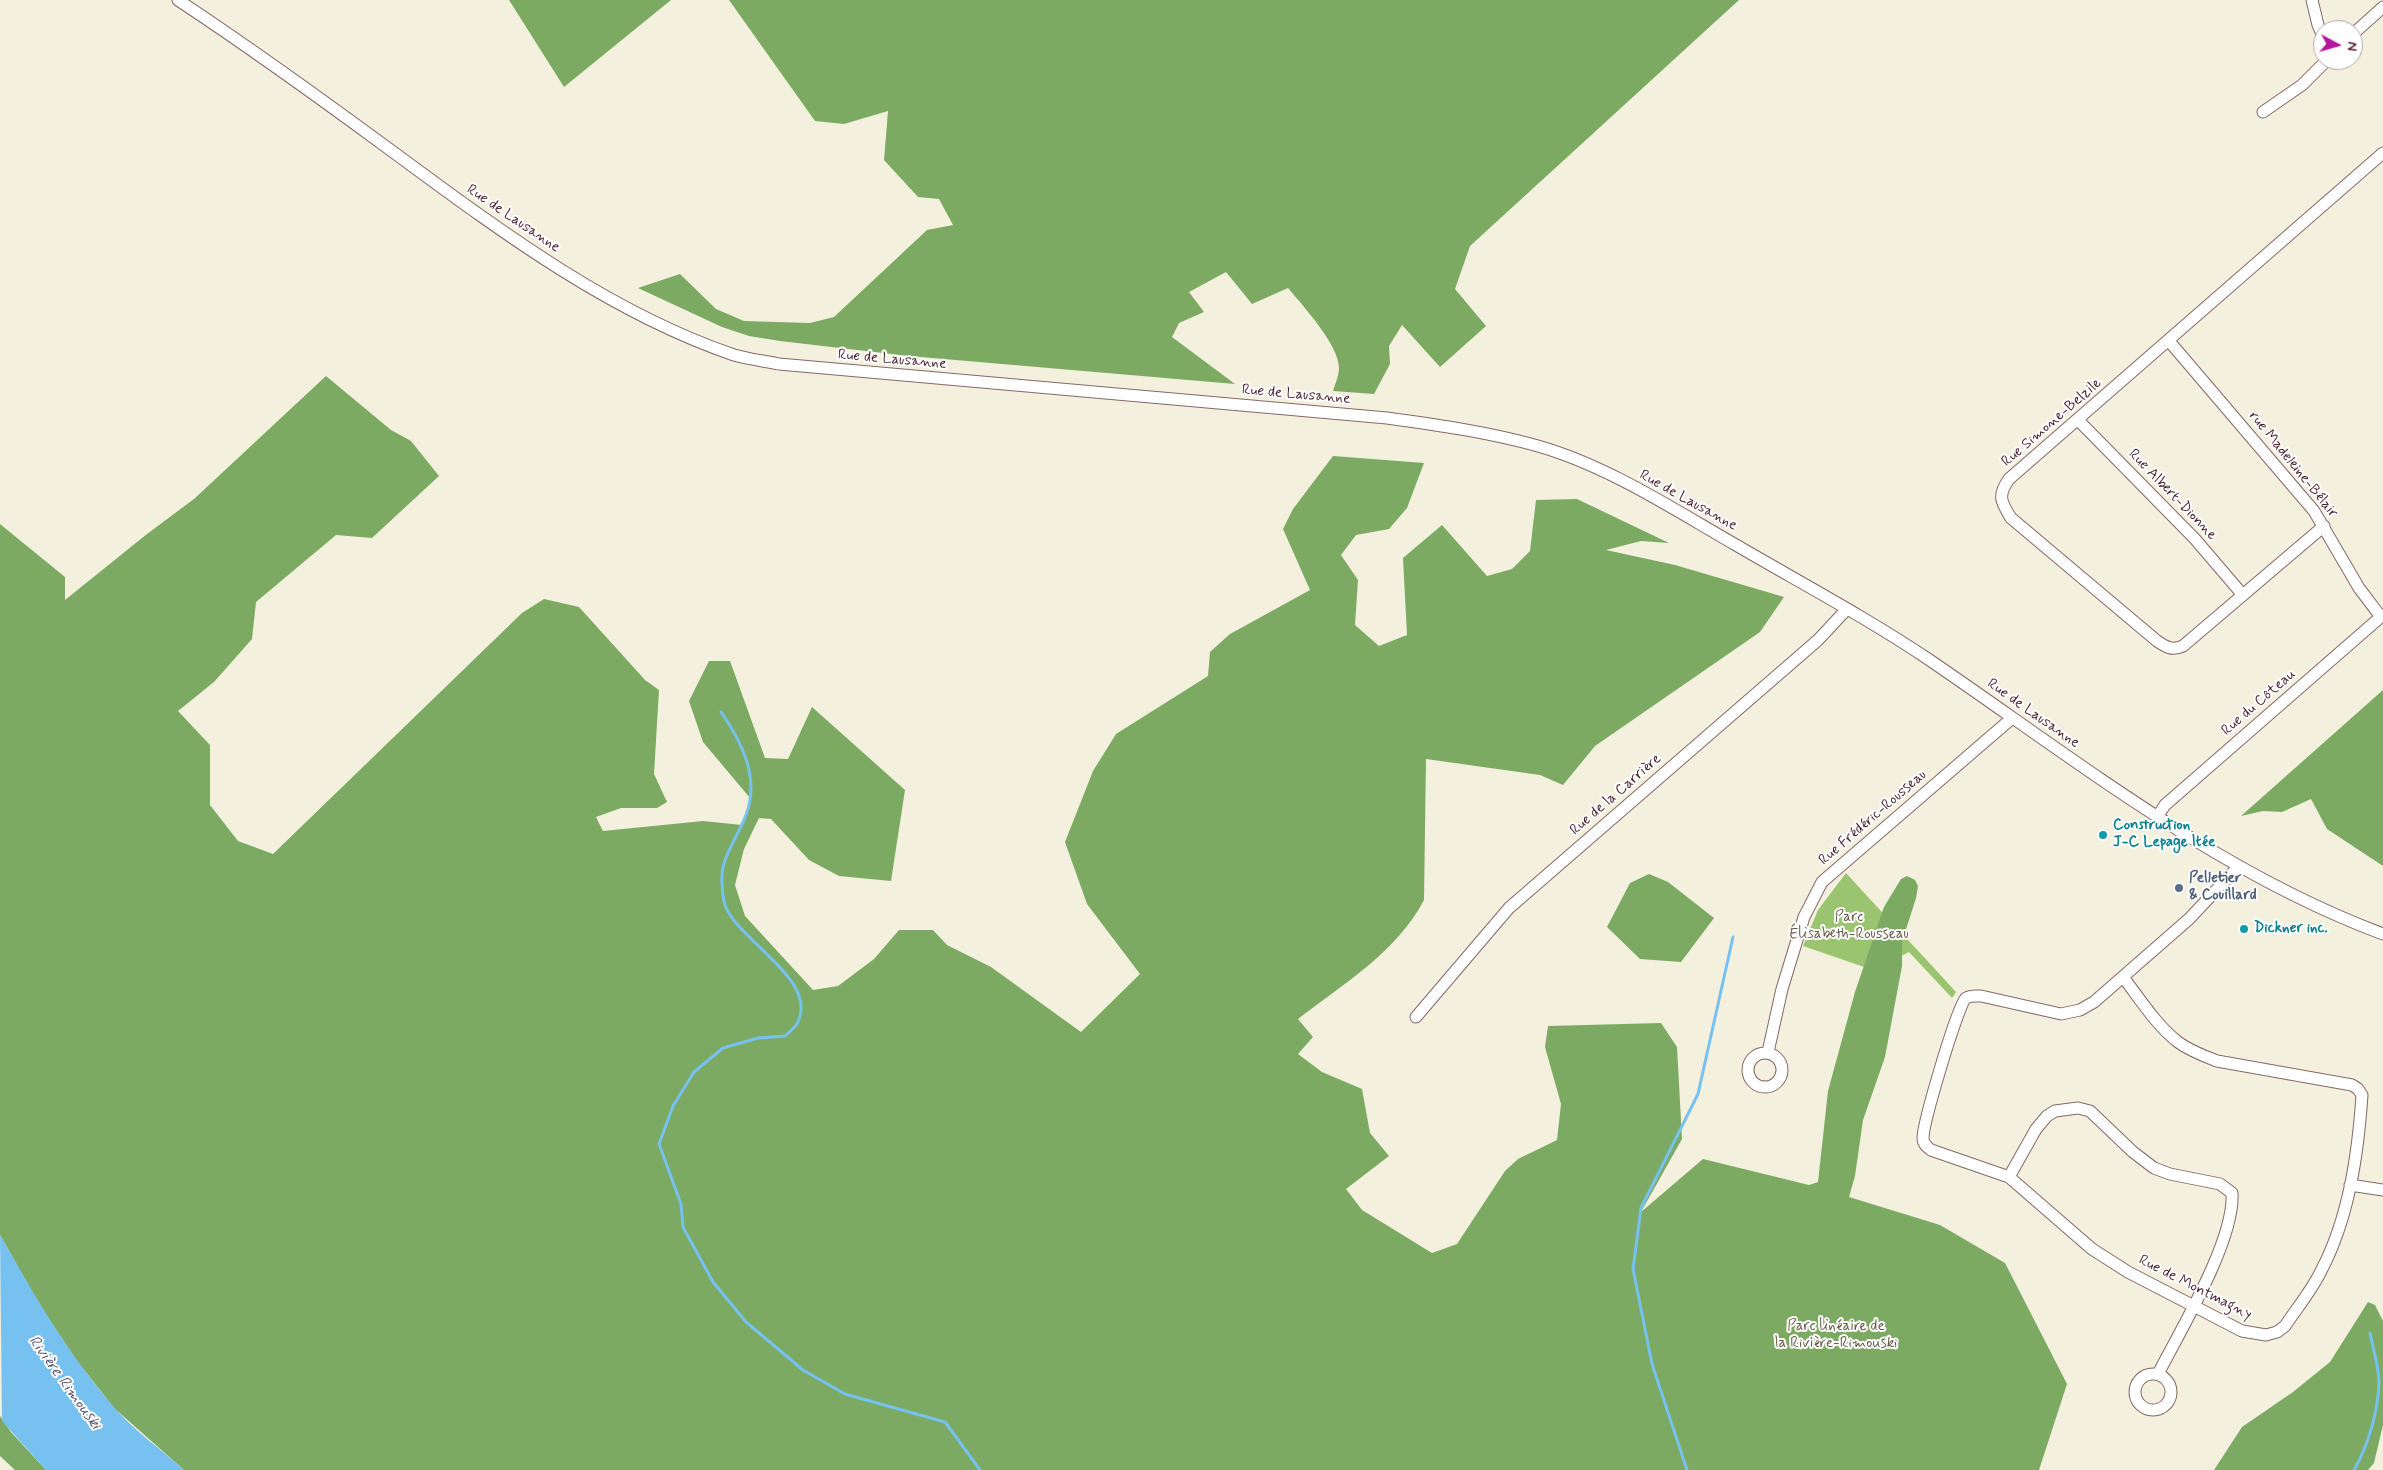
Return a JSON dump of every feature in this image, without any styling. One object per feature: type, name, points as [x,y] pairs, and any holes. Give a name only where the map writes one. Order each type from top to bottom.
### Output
[{"type":"street","name":"Rue de Lausanne","points":[[178,0],[285,72],[505,234],[608,298],[692,338],[736,356],[779,364],[1387,418],[1464,428],[1540,446],[1601,471],[1650,496],[1847,609],[1930,660],[2011,719],[2157,816],[2238,867],[2346,920],[2383,934]]},
{"type":"street","points":[[2312,0],[2317,20]]},
{"type":"street","points":[[2363,25],[2383,7]]},
{"type":"street","points":[[2264,112],[2302,85],[2318,70]]},
{"type":"street","name":"Rue Simone-Belzile","points":[[2324,526],[2183,646],[2176,649],[2167,648],[2011,518],[2003,505],[2002,489],[2009,479],[2170,341],[2383,153]]},
{"type":"street","name":"rue Madeleine-Bélair","points":[[2170,341],[2314,511],[2359,588],[2382,616]]},
{"type":"street","name":"Rue Albert-Dionne","points":[[2078,420],[2195,539],[2242,594]]},
{"type":"street","name":"Rue de la Carrière","points":[[1416,1017],[1509,908],[1818,640],[1847,609]]},
{"type":"street","name":"Rue du Côteau","points":[[2157,816],[2165,805],[2382,616]]},
{"type":"street","name":"Rue Frédéric-Rousseau","points":[[1768,1052],[1782,989],[1804,917],[1822,882],[2011,719]]},
{"type":"street","name":"Rue de Montmagny","points":[[2123,977],[2164,1028],[2178,1042],[2196,1053],[2217,1061],[2352,1085],[2362,1095],[2350,1185],[2336,1238],[2321,1272],[2285,1326],[2277,1332],[2266,1334],[2242,1331],[2128,1272],[2092,1249],[2009,1177],[1931,1150],[1925,1144],[1924,1138],[1927,1117],[1961,1005],[1965,999],[1971,996],[2061,1014],[2080,1010],[2094,1002],[2189,919],[2238,867]]},
{"type":"street","points":[[2009,1177],[2036,1129],[2047,1116],[2055,1111],[2078,1108],[2090,1110],[2133,1152],[2154,1168],[2170,1174],[2220,1184],[2232,1193],[2230,1220],[2217,1257],[2158,1374]]},
{"type":"street","points":[[2350,1185],[2383,1190]]},
{"type":"green space","points":[[509,0],[671,0],[564,87]]},
{"type":"green space","points":[[729,0],[1739,0],[1470,246],[1455,289],[1486,326],[1440,367],[1402,325],[1389,346],[1390,364],[1374,394],[1333,391],[1339,368],[1333,348],[1311,315],[1288,288],[1252,304],[1226,272],[1189,292],[1204,312],[1179,323],[1172,337],[1235,384],[909,356],[780,341],[749,336],[722,327],[638,288],[680,274],[716,309],[744,321],[810,323],[834,317],[927,230],[953,225],[939,199],[918,197],[884,160],[888,111],[844,124],[815,121]]},
{"type":"green space","name":"Parc linéaire de la Rivière-Rimouski","points":[[326,376],[391,430],[411,441],[439,476],[372,538],[336,535],[256,602],[252,639],[214,682],[178,711],[210,745],[210,805],[238,841],[273,854],[522,613],[544,599],[579,607],[645,680],[659,690],[654,774],[667,802],[657,808],[621,808],[596,817],[603,831],[703,821],[742,825],[750,798],[703,742],[689,701],[709,661],[730,661],[765,758],[788,759],[812,707],[905,790],[891,881],[839,876],[809,860],[771,819],[759,818],[744,849],[735,885],[745,916],[813,990],[838,986],[874,959],[899,930],[933,930],[947,945],[991,967],[1081,1032],[1140,974],[1087,904],[1065,842],[1093,771],[1116,734],[1208,676],[1210,652],[1230,634],[1310,590],[1283,529],[1293,509],[1333,456],[1424,463],[1407,508],[1389,529],[1356,535],[1341,555],[1358,580],[1355,625],[1379,646],[1407,635],[1403,558],[1442,525],[1487,576],[1512,569],[1530,551],[1536,500],[1577,499],[1669,543],[1641,541],[1606,550],[1675,565],[1784,597],[1760,632],[1595,746],[1563,785],[1540,775],[1426,759],[1424,900],[1413,919],[1384,951],[1351,980],[1298,1019],[1313,1037],[1298,1054],[1322,1072],[1362,1089],[1370,1133],[1389,1156],[1346,1189],[1362,1210],[1432,1253],[1457,1244],[1505,1171],[1518,1159],[1557,1140],[1561,1104],[1545,1047],[1548,1026],[1661,1023],[1677,1047],[1682,1139],[1641,1212],[1703,1159],[1809,1185],[1818,1182],[1828,1091],[1855,992],[1884,907],[1901,879],[1907,876],[1915,880],[1918,886],[1916,898],[1902,942],[1902,966],[1885,1057],[1863,1120],[1855,1176],[1849,1197],[1940,1225],[2005,1263],[2067,1384],[2039,1470],[184,1470],[114,1408],[77,1361],[39,1304],[0,1235],[0,524],[65,577],[65,600],[194,499]]},
{"type":"green space","points":[[2383,690],[2383,866],[2327,829],[2311,799],[2282,812],[2263,811],[2241,816]]},
{"type":"green space","name":"Parc Élisabeth-Rousseau","points":[[1846,873],[1956,992],[1952,998],[1909,952],[1873,970],[1803,946],[1818,910]]},
{"type":"green space","points":[[1649,874],[1668,882],[1714,918],[1681,962],[1640,959],[1607,927],[1630,883]]},
{"type":"green space","points":[[2368,1302],[2375,1305],[2383,1321],[2383,1425],[2374,1463],[2368,1470],[2214,1470],[2242,1427],[2293,1392],[2330,1362]]},
{"type":"green space","points":[[0,1416],[11,1432],[46,1470],[15,1470],[0,1456]]},
{"type":"water","name":"Rivière Rimouski","points":[[0,1235],[52,1324],[81,1366],[129,1423],[184,1470],[46,1470],[2,1421]]},
{"type":"waterway","points":[[721,712],[742,748],[750,774],[751,788],[746,815],[727,854],[723,867],[724,901],[730,915],[741,929],[786,974],[796,989],[801,1005],[797,1024],[785,1036],[758,1038],[723,1048],[694,1072],[673,1106],[659,1144],[681,1204],[683,1227],[713,1282],[746,1322],[803,1370],[845,1394],[945,1422],[980,1470]]},
{"type":"waterway","points":[[1687,1470],[1652,1364],[1633,1269],[1641,1208],[1698,1094],[1733,937]]},
{"type":"waterway","points":[[2354,1470],[2364,1450],[2377,1405],[2378,1371],[2370,1333]]},
{"type":"place","name":"Construction J-C Lepage ltée","points":[[2103,835]]},
{"type":"place","name":"Pelletier & Couillard","points":[[2179,888]]},
{"type":"place","name":"Dickner inc.","points":[[2244,929]]}]
